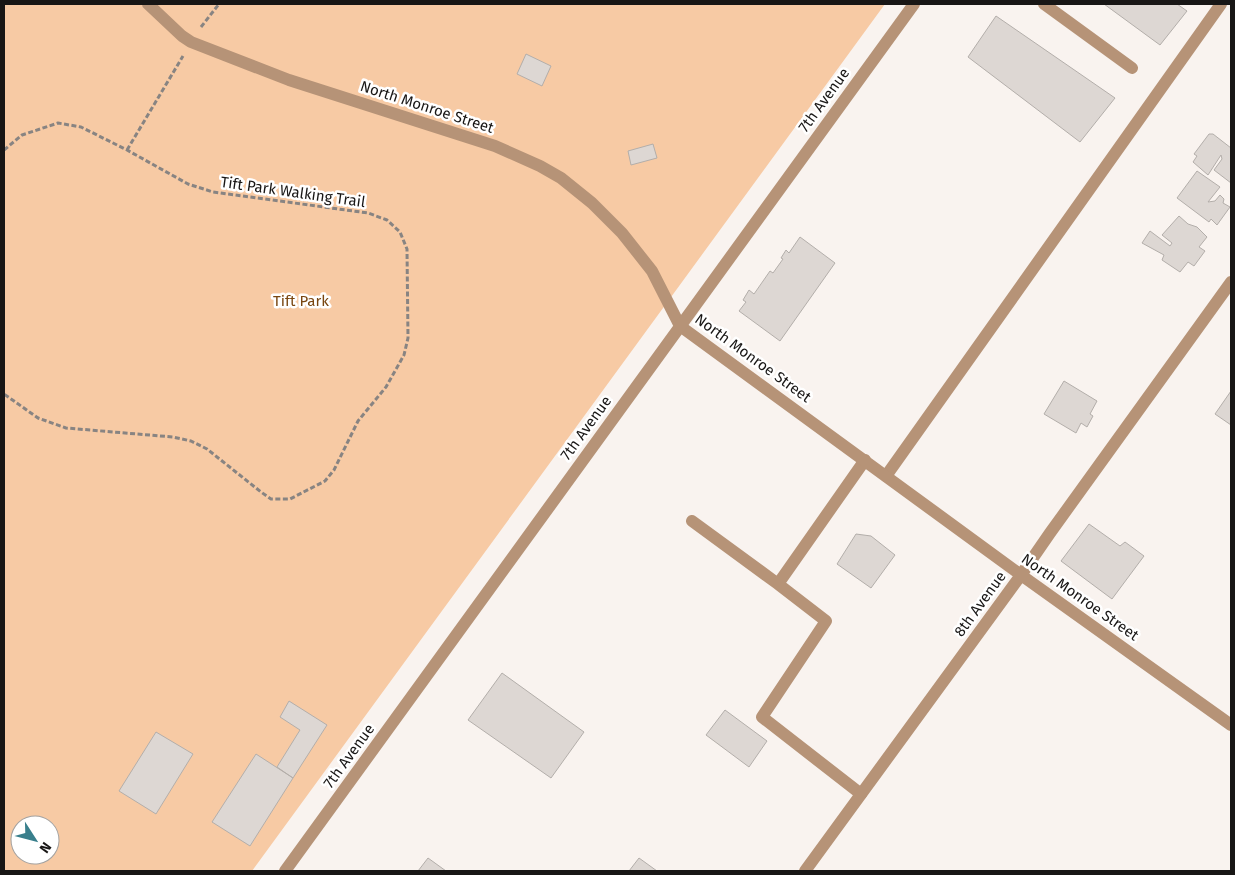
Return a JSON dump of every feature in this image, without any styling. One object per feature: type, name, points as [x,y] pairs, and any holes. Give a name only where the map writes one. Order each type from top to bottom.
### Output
[{"type":"street","name":"North Monroe Street","points":[[148,4],[191,42],[288,80],[495,146],[540,166],[561,178],[592,202],[622,233],[652,272],[680,326],[1021,575],[1231,725]]},
{"type":"street","name":"7th Avenue","points":[[285,871],[914,4]]},
{"type":"street","points":[[1044,4],[1132,68]]},
{"type":"street","points":[[886,476],[1221,4]]},
{"type":"street","name":"8th Avenue","points":[[805,871],[1021,575],[1231,282]]},
{"type":"street","points":[[778,584],[865,460]]},
{"type":"street","points":[[692,521],[826,621],[762,717],[861,794]]},
{"type":"path","points":[[127,150],[191,42],[219,4]]},
{"type":"path","name":"Tift Park Walking Trail","points":[[4,150],[22,135],[58,123],[81,127],[188,184],[213,192],[368,213],[387,220],[400,232],[407,249],[408,338],[404,356],[386,388],[358,422],[334,470],[326,481],[290,499],[271,499],[208,449],[191,441],[66,428],[38,418],[4,394]]},
{"type":"green space","name":"Tift Park","points":[[4,4],[885,4],[252,871],[4,871]]},
{"type":"building","points":[[1104,4],[1177,4],[1187,11],[1160,45]]},
{"type":"building","points":[[996,16],[1115,98],[1080,142],[968,57]]},
{"type":"building","points":[[526,54],[551,66],[542,86],[517,74]]},
{"type":"building","points":[[1209,134],[1213,134],[1231,148],[1231,183],[1214,170],[1222,159],[1221,155],[1208,175],[1193,162],[1197,156],[1194,154]]},
{"type":"building","points":[[653,144],[657,158],[631,165],[628,151]]},
{"type":"building","points":[[1197,171],[1220,187],[1208,202],[1215,201],[1220,195],[1224,199],[1223,203],[1230,207],[1217,225],[1211,219],[1209,222],[1177,198]]},
{"type":"building","points":[[1179,216],[1188,224],[1197,227],[1207,237],[1199,247],[1205,251],[1194,266],[1188,262],[1180,272],[1162,260],[1164,255],[1142,243],[1150,231],[1170,246],[1172,243],[1162,235]]},
{"type":"building","points":[[800,237],[835,263],[780,341],[739,311],[746,302],[743,300],[749,290],[754,294],[770,271],[773,273],[783,259],[781,258],[786,250],[789,253]]},
{"type":"building","points":[[1064,381],[1097,401],[1090,414],[1093,416],[1087,427],[1081,423],[1076,433],[1044,414]]},
{"type":"building","points":[[1231,391],[1231,425],[1215,414]]},
{"type":"building","points":[[1089,524],[1120,546],[1125,542],[1144,556],[1112,599],[1061,561]]},
{"type":"building","points":[[856,534],[871,536],[895,555],[871,588],[837,564]]},
{"type":"building","points":[[502,673],[584,732],[551,778],[468,720]]},
{"type":"building","points":[[289,701],[327,725],[293,778],[277,767],[300,730],[280,717]]},
{"type":"building","points":[[725,710],[767,741],[749,767],[706,735]]},
{"type":"building","points":[[156,732],[193,754],[156,814],[119,791]]},
{"type":"building","points":[[256,754],[293,778],[250,846],[212,822]]},
{"type":"building","points":[[428,858],[446,871],[418,871]]},
{"type":"building","points":[[639,858],[657,871],[629,871]]}]
